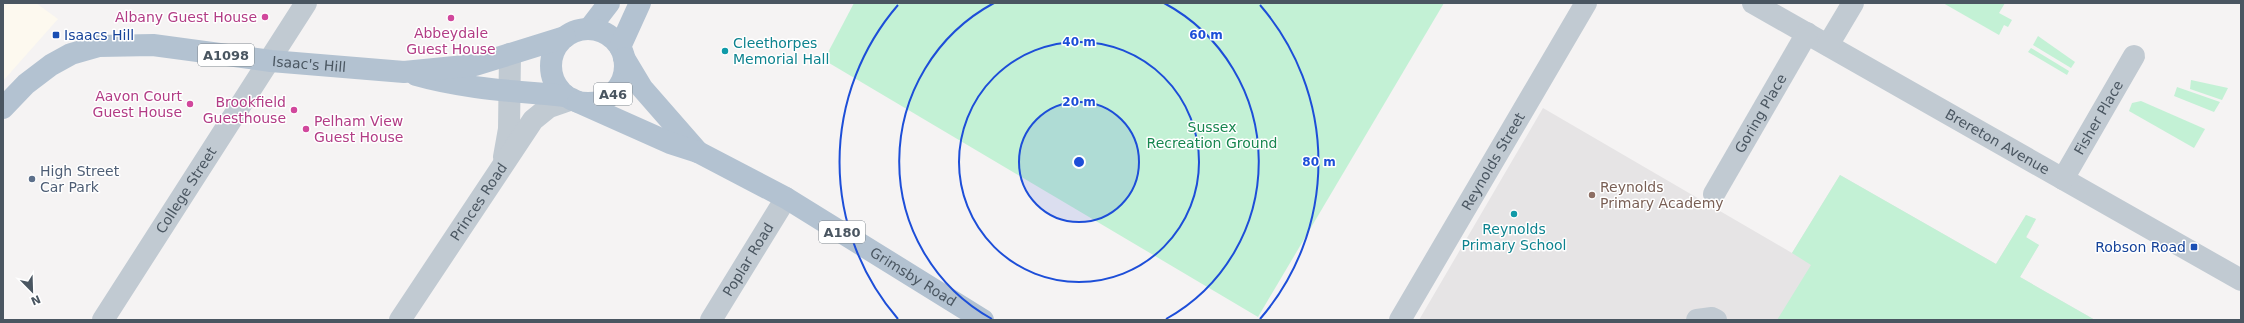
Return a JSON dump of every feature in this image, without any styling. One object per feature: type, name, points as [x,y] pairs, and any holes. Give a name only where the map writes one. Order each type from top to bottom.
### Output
[{"type":"main road","points":[[589,29],[609,3]]},
{"type":"main road","name":"A46","points":[[572,99],[591,103],[603,100],[614,93],[621,82],[625,70],[622,53],[640,3]]},
{"type":"main road","points":[[572,99],[558,88],[553,78],[551,67],[553,56],[565,38],[580,30],[589,29],[601,32],[612,38],[622,53]]},
{"type":"main road","name":"Isaac's Hill","points":[[3,108],[26,84],[51,65],[71,54],[99,46],[153,45],[271,61],[404,72],[474,65],[565,38]]},
{"type":"main road","name":"Grimsby Road","points":[[622,53],[642,88],[698,152]]},
{"type":"main road","name":"Isaac's Hill","points":[[404,72],[443,83],[478,89],[510,91],[572,99]]},
{"type":"main road","name":"Grimsby Road","points":[[572,99],[670,144],[698,152],[786,198],[983,320]]},
{"type":"street","name":"College Street","points":[[103,320],[271,61],[306,3]]},
{"type":"street","name":"Reynolds Street","points":[[1400,320],[1586,3]]},
{"type":"street","name":"Brereton Avenue","points":[[1753,3],[2241,280]]},
{"type":"street","points":[[1828,45],[1853,3]]},
{"type":"street","name":"Goring Place","points":[[1714,194],[1807,33]]},
{"type":"street","points":[[503,164],[509,129],[510,54]]},
{"type":"street","name":"Fisher Place","points":[[2062,179],[2134,56]]},
{"type":"street","name":"Princes Road","points":[[400,320],[533,120],[549,107],[572,99]]},
{"type":"street","name":"Poplar Road","points":[[711,320],[786,198]]},
{"type":"street","points":[[1697,320],[1712,318],[1716,320]]},
{"type":"shaded area","points":[[3,3],[36,3],[58,19],[3,81]]},
{"type":"shaded area","name":"Reynolds Primary Academy","points":[[1543,108],[1792,253],[1840,175],[1996,264],[2026,215],[2036,219],[2026,238],[2039,245],[2020,277],[2095,320],[1419,320]]},
{"type":"green space","name":"Sussex Recreation Ground","points":[[854,3],[1444,3],[1258,317],[824,60]]},
{"type":"green space","points":[[1943,3],[2005,3],[1999,13],[2012,20],[2008,27],[2004,25],[1999,35]]},
{"type":"green space","points":[[2038,36],[2075,62],[2071,68],[2033,45]]},
{"type":"green space","points":[[2031,48],[2069,71],[2067,75],[2028,52]]},
{"type":"green space","points":[[2191,80],[2228,88],[2222,100],[2190,89]]},
{"type":"green space","points":[[2177,87],[2220,102],[2214,112],[2174,96]]},
{"type":"green space","points":[[2141,101],[2205,129],[2194,148],[2129,111],[2132,103]]},
{"type":"green space","points":[[1840,175],[1996,264],[2026,215],[2036,219],[2026,237],[2039,245],[2020,277],[2095,320],[1777,320],[1811,265],[1792,253]]},
{"type":"place","name":"Albany Guest House","points":[[265,17]]},
{"type":"place","name":"Abbeydale Guest House","points":[[451,18]]},
{"type":"place","name":"Isaacs Hill","points":[[56,35]]},
{"type":"place","name":"Cleethorpes Memorial Hall","points":[[725,51]]},
{"type":"place","name":"Aavon Court Guest House","points":[[190,104]]},
{"type":"place","name":"Brookfield Guesthouse","points":[[294,110]]},
{"type":"place","name":"Pelham View Guest House","points":[[306,129]]},
{"type":"place","name":"High Street Car Park","points":[[32,179]]},
{"type":"place","name":"Reynolds Primary Academy","points":[[1592,195]]},
{"type":"place","name":"Reynolds Primary School","points":[[1514,214]]},
{"type":"place","name":"Robson Road","points":[[2194,247]]}]
